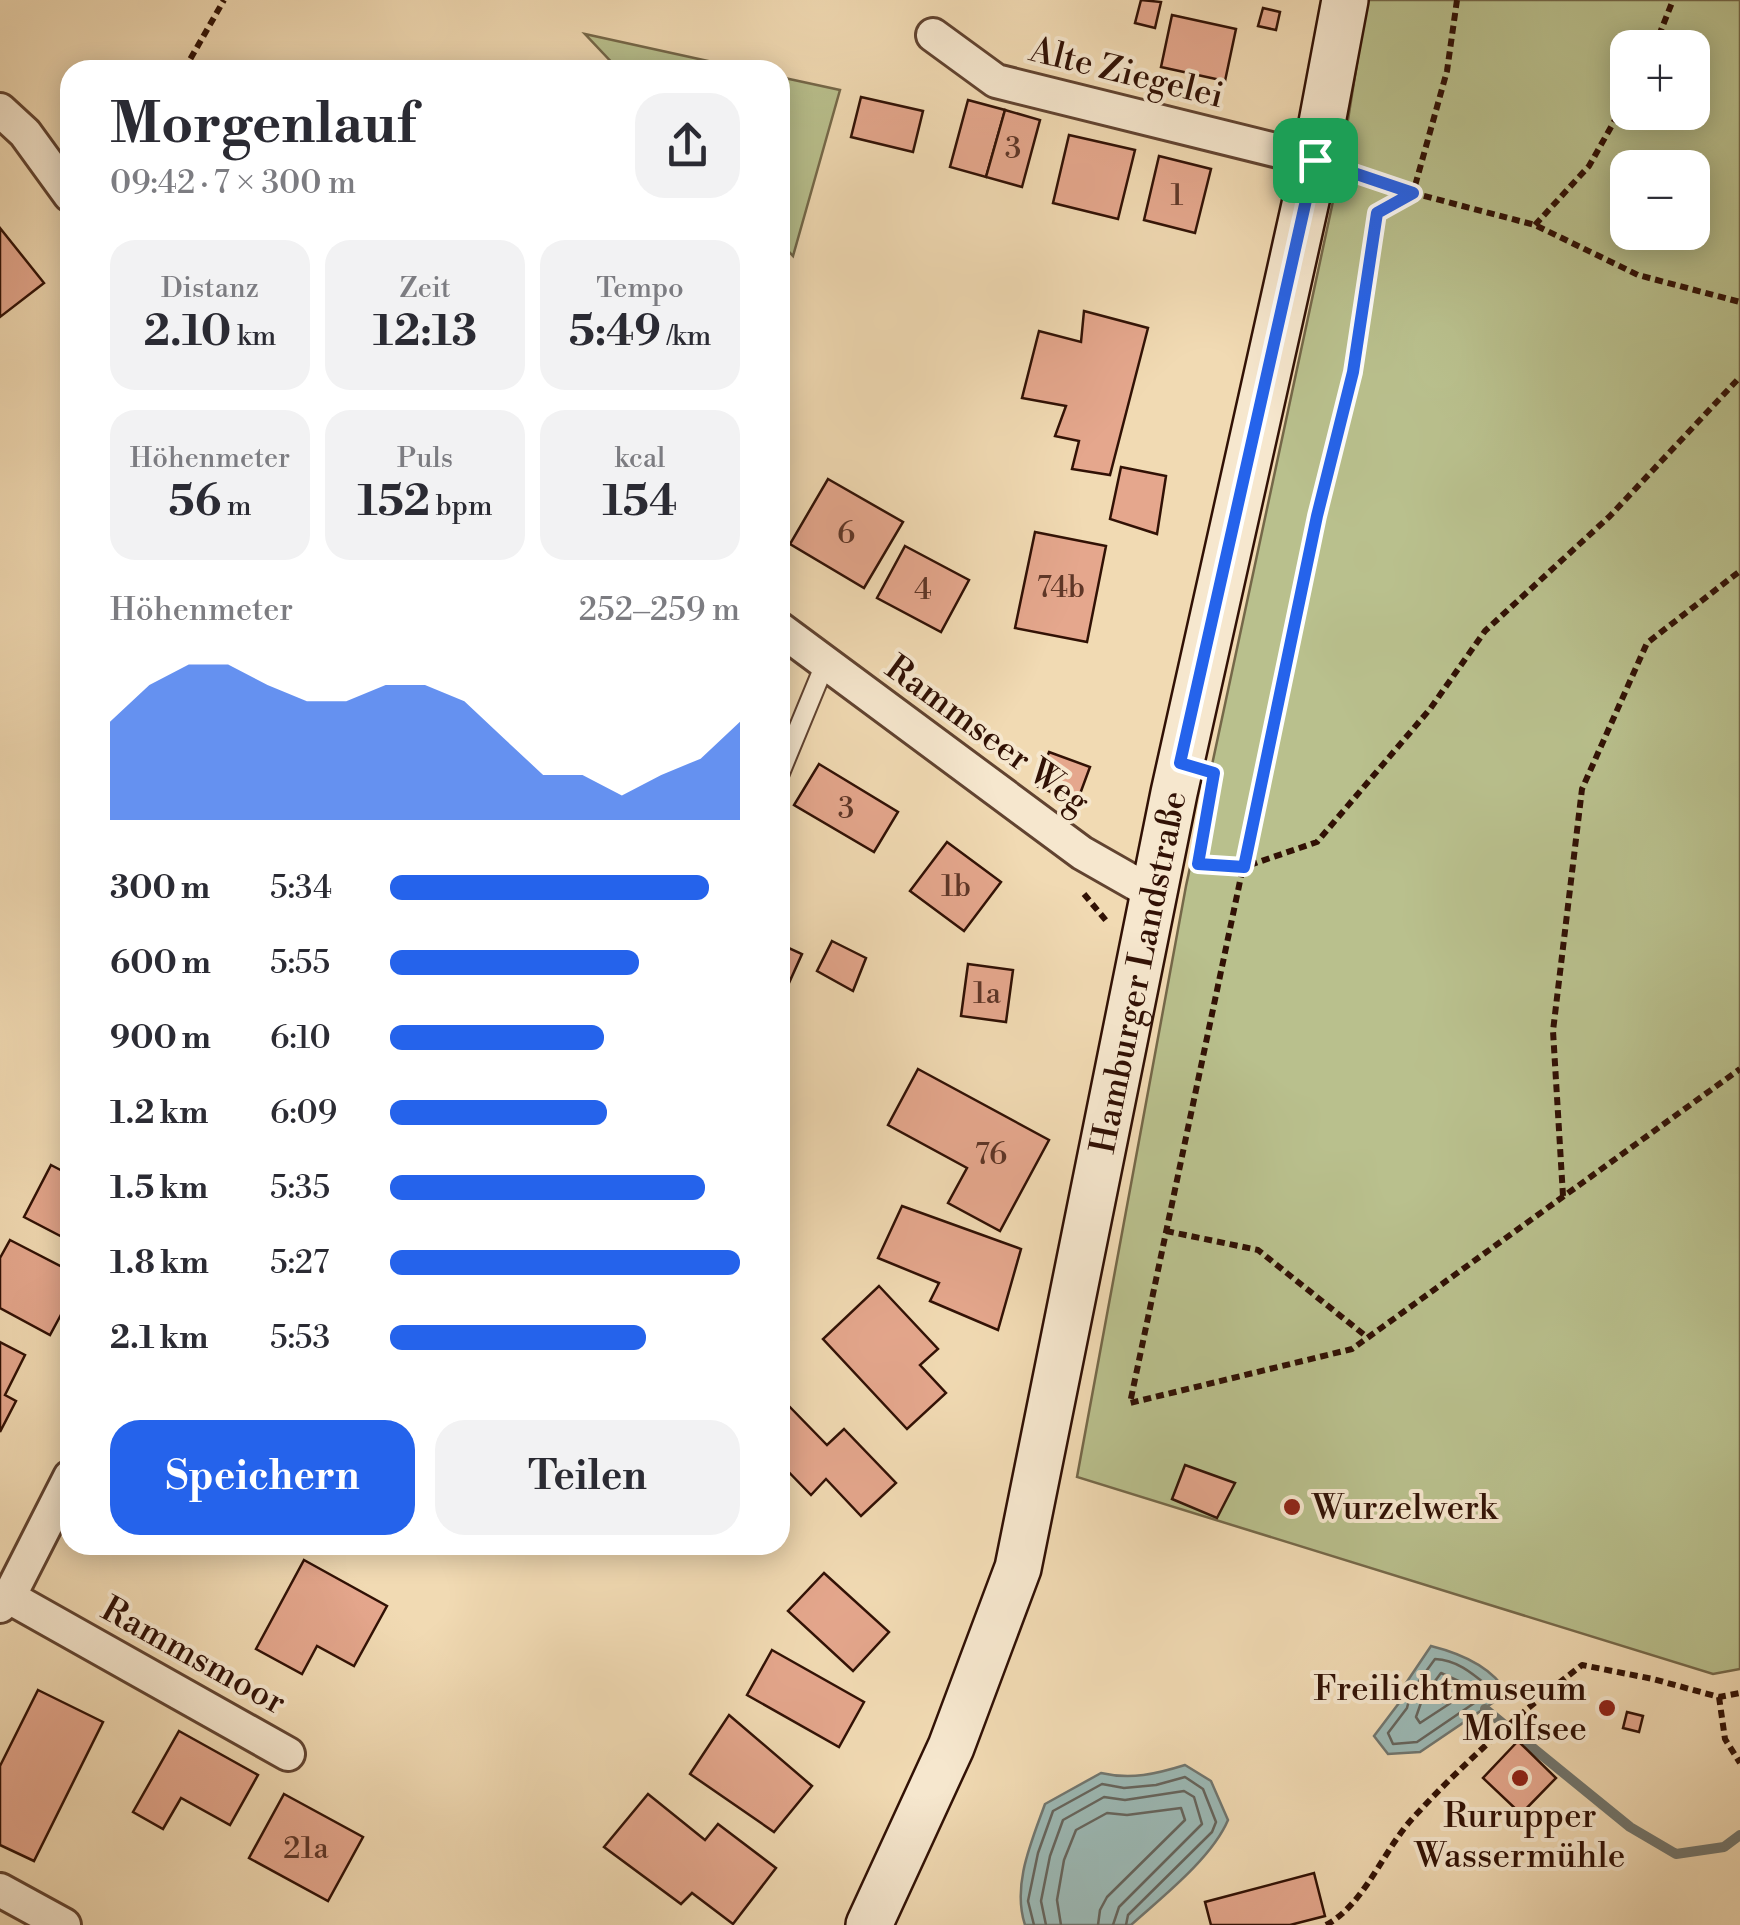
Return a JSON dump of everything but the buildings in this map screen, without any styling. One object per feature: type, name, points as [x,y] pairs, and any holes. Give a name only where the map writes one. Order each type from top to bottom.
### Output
[{"type":"main road","name":"Hamburger Landstraße","points":[[869,1925],[951,1747],[1018,1568],[1154,894],[1315,160],[1345,0]]},
{"type":"street","name":"Alte Ziegelei","points":[[933,35],[996,81],[1315,160]]},
{"type":"street","points":[[0,110],[24,133],[60,182]]},
{"type":"street","name":"Rammseer Weg","points":[[790,637],[1082,853],[1154,894]]},
{"type":"street","name":"Rammsmoor","points":[[60,1496],[4,1601],[288,1754]]},
{"type":"street","points":[[0,1890],[64,1925]]},
{"type":"lane","points":[[790,750],[826,664]]},
{"type":"path","points":[[190,60],[224,0]]},
{"type":"path","points":[[1457,0],[1447,71],[1413,193],[1377,213],[1353,372],[1317,516],[1130,1403],[1352,1348],[1740,1069]]},
{"type":"path","points":[[1661,30],[1673,0]]},
{"type":"path","points":[[1535,225],[1588,166],[1610,129]]},
{"type":"path","points":[[1315,160],[1413,193],[1535,225],[1638,275],[1740,302]]},
{"type":"path","points":[[1201,846],[1198,864],[1244,867],[1318,842],[1430,709],[1485,630],[1610,516],[1740,377]]},
{"type":"path","points":[[1563,1196],[1553,1032],[1582,788],[1647,643],[1740,571]]},
{"type":"path","points":[[1166,1231],[1258,1250],[1368,1338]]},
{"type":"path","points":[[1326,1925],[1354,1900],[1414,1817],[1496,1735],[1582,1664],[1718,1697],[1740,1693]]},
{"type":"path","points":[[1718,1697],[1725,1739],[1740,1764]]},
{"type":"green space","points":[[1367,0],[1740,0],[1740,1669],[1713,1674],[1077,1477],[1186,886],[1341,164]]},
{"type":"green space","points":[[585,34],[703,60],[610,60]]},
{"type":"green space","points":[[790,79],[840,90],[793,256],[790,253]]},
{"type":"water","points":[[1431,1646],[1474,1662],[1507,1693],[1420,1752],[1388,1754],[1374,1736],[1399,1703],[1402,1689]]},
{"type":"water","points":[[1185,1765],[1211,1781],[1228,1820],[1185,1876],[1131,1925],[1025,1925],[1022,1879],[1045,1804],[1101,1773],[1143,1775]]},
{"type":"waterway","points":[[1485,1709],[1630,1827],[1676,1854],[1724,1847],[1740,1835]]},
{"type":"place","name":"Wurzelwerk","points":[[1292,1507]]},
{"type":"place","name":"Freilichtmuseum Molfsee","points":[[1607,1708]]},
{"type":"place","name":"Rurupper Wassermühle","points":[[1520,1778]]},
{"type":"route","points":[[1315,160],[1413,193],[1377,213],[1353,372],[1317,516],[1244,867],[1198,864],[1214,773],[1180,763],[1315,160]]}]
